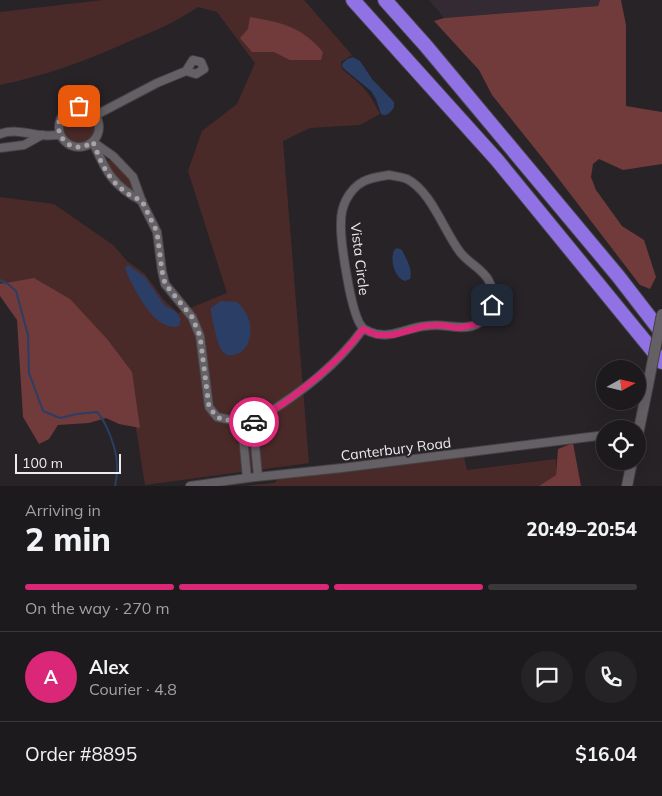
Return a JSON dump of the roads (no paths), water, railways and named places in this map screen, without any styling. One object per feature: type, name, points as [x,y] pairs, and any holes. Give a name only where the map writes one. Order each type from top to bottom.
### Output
[{"type":"highway","points":[[353,0],[497,160],[662,362]]},
{"type":"highway","points":[[385,0],[426,46],[618,276],[662,333]]},
{"type":"street","points":[[96,115],[186,71]]},
{"type":"street","points":[[79,106],[85,107],[96,115],[99,129],[93,142],[81,147],[74,147],[68,144],[60,135],[59,121],[66,110],[79,106]]},
{"type":"street","points":[[0,134],[5,132],[24,132],[60,135]]},
{"type":"street","points":[[0,148],[24,145],[42,135]]},
{"type":"street","points":[[93,142],[113,156],[134,177],[142,201],[157,232],[165,284],[192,317],[200,336],[209,407],[217,417],[230,420],[242,426],[253,423],[260,416],[283,404],[330,367],[348,349],[363,329]]},
{"type":"street","points":[[93,142],[102,164],[112,180],[126,193],[142,201]]},
{"type":"street","name":"Vista Circle","points":[[389,175],[407,179],[419,188],[460,253],[488,280],[493,294],[492,305],[486,316],[477,324],[459,328],[440,325],[424,326],[393,335],[377,335],[363,329],[356,315],[344,259],[341,222],[344,202],[354,188],[368,179],[389,175]]},
{"type":"street","points":[[641,420],[662,314]]},
{"type":"street","points":[[230,420],[236,414],[245,410],[260,416]]},
{"type":"street","points":[[253,423],[258,476]]},
{"type":"street","points":[[242,426],[247,478]]},
{"type":"street","name":"Canterbury Road","points":[[190,486],[258,476],[342,468],[596,436]]},
{"type":"street","points":[[627,486],[630,470]]},
{"type":"water","points":[[353,57],[360,61],[372,79],[394,102],[394,107],[389,114],[381,114],[371,91],[343,68],[342,64],[347,59]]},
{"type":"water","points":[[397,248],[402,250],[410,267],[410,279],[405,281],[398,276],[394,268],[393,254]]},
{"type":"water","points":[[128,265],[145,277],[165,306],[177,313],[180,319],[179,326],[170,326],[162,323],[146,308],[126,271],[125,267]]},
{"type":"water","points":[[221,301],[237,302],[248,316],[251,328],[247,345],[241,352],[233,355],[227,355],[223,352],[216,336],[211,308]]},
{"type":"waterway","points":[[0,280],[16,291],[28,335],[29,373],[43,411],[60,418],[97,412],[108,430],[117,459],[115,486]]}]
